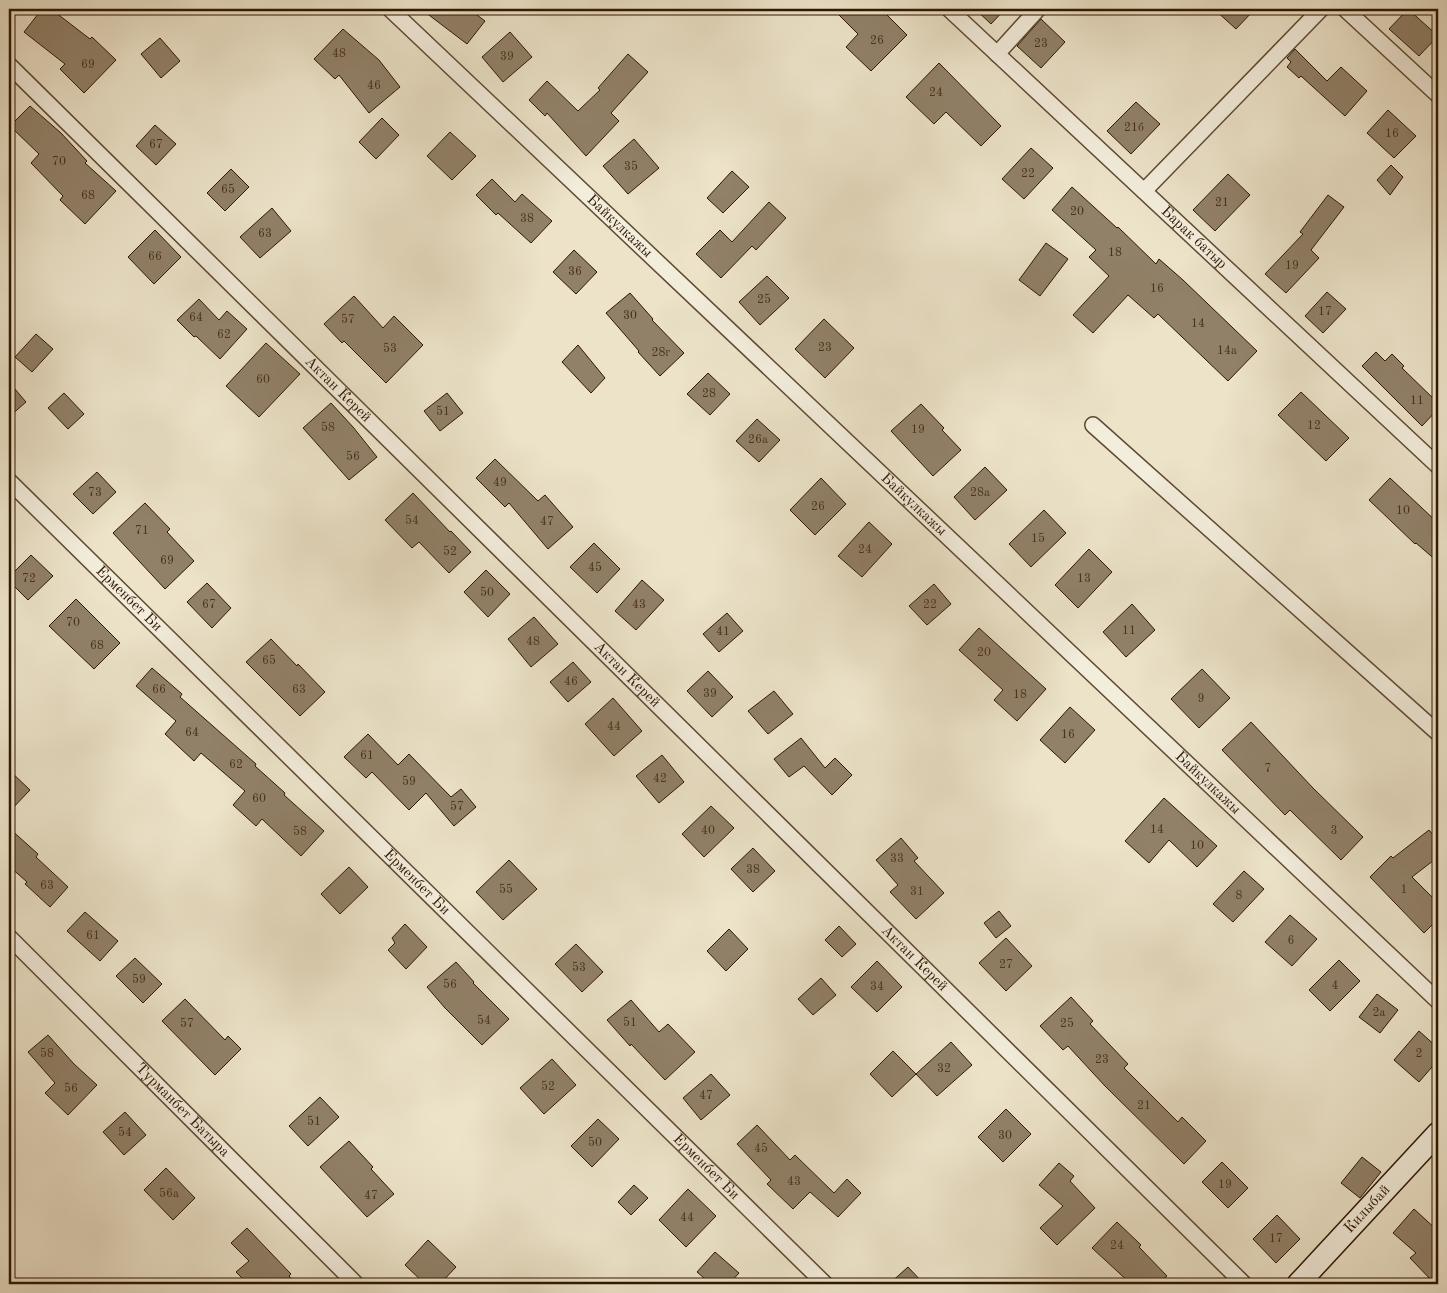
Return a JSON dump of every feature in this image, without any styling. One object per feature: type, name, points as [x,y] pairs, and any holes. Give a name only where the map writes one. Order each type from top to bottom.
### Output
[{"type":"street","name":"Байкулкажы","points":[[390,9],[1438,1001]]},
{"type":"street","name":"Барак батыр","points":[[949,9],[1438,466]]},
{"type":"street","points":[[997,54],[1038,9]]},
{"type":"street","points":[[1144,191],[1321,9]]},
{"type":"street","points":[[1345,9],[1438,95]]},
{"type":"street","name":"Актан Керей","points":[[9,65],[1244,1284]]},
{"type":"street","points":[[1093,425],[1438,733]]},
{"type":"street","name":"Ерменбет Би","points":[[9,481],[825,1284]]},
{"type":"street","name":"Турманбет Батыра","points":[[9,937],[356,1284]]},
{"type":"street","name":"Килыбай","points":[[1298,1284],[1438,1133]]},
{"type":"building","points":[[42,9],[51,9],[90,39],[92,37],[116,60],[84,93],[60,69],[65,64],[24,32]]},
{"type":"building","points":[[421,9],[469,9],[485,21],[467,44]]},
{"type":"building","points":[[833,9],[881,9],[907,35],[871,71],[846,47],[858,34]]},
{"type":"building","points":[[975,9],[1005,9],[991,24]]},
{"type":"building","points":[[1214,9],[1255,9],[1236,29]]},
{"type":"building","points":[[1408,9],[1438,36],[1419,56],[1389,29]]},
{"type":"building","points":[[1041,19],[1065,42],[1041,68],[1017,46]]},
{"type":"building","points":[[343,29],[379,60],[400,87],[369,113],[339,75],[335,79],[314,59]]},
{"type":"building","points":[[510,32],[532,57],[503,82],[482,57]]},
{"type":"building","points":[[160,38],[180,61],[161,78],[141,54]]},
{"type":"building","points":[[1295,49],[1327,81],[1341,67],[1367,91],[1345,116],[1301,76],[1299,78],[1287,67],[1291,62],[1287,58]]},
{"type":"building","points":[[628,54],[648,72],[611,113],[619,121],[586,156],[547,113],[545,116],[529,100],[547,81],[578,111],[600,90],[598,88]]},
{"type":"building","points":[[939,63],[1001,126],[981,146],[946,112],[934,124],[906,97]]},
{"type":"building","points":[[1136,102],[1160,124],[1131,154],[1107,131]]},
{"type":"building","points":[[30,106],[61,133],[87,161],[85,163],[116,191],[85,224],[60,200],[63,196],[31,163],[39,154],[10,126]]},
{"type":"building","points":[[1388,110],[1416,136],[1394,158],[1367,133]]},
{"type":"building","points":[[382,118],[399,135],[376,159],[359,142]]},
{"type":"building","points":[[155,125],[176,144],[156,165],[136,146]]},
{"type":"building","points":[[450,132],[476,156],[452,180],[427,156]]},
{"type":"building","points":[[634,139],[659,168],[628,194],[603,166]]},
{"type":"building","points":[[1031,148],[1053,168],[1024,199],[1002,179]]},
{"type":"building","points":[[1391,165],[1403,177],[1390,195],[1377,180]]},
{"type":"building","points":[[231,169],[249,187],[225,211],[207,193]]},
{"type":"building","points":[[732,171],[749,187],[723,213],[707,198]]},
{"type":"building","points":[[1228,174],[1250,195],[1215,231],[1193,210]]},
{"type":"building","points":[[492,179],[515,202],[522,194],[552,221],[531,243],[498,213],[496,215],[476,195]]},
{"type":"building","points":[[1072,187],[1118,227],[1156,264],[1159,259],[1183,280],[1257,351],[1228,381],[1158,314],[1154,318],[1128,295],[1093,333],[1073,315],[1109,276],[1089,257],[1096,250],[1052,210]]},
{"type":"building","points":[[1328,195],[1344,207],[1311,250],[1319,258],[1286,293],[1265,274],[1303,234],[1300,232]]},
{"type":"building","points":[[769,202],[786,218],[756,250],[752,246],[721,278],[696,254],[720,230],[732,242]]},
{"type":"building","points":[[272,208],[291,231],[260,258],[240,237]]},
{"type":"building","points":[[155,230],[181,257],[154,284],[128,257]]},
{"type":"building","points":[[1046,243],[1068,259],[1040,296],[1019,280]]},
{"type":"building","points":[[574,250],[597,272],[576,294],[553,272]]},
{"type":"building","points":[[767,276],[789,298],[760,325],[739,302]]},
{"type":"building","points":[[1327,292],[1346,309],[1323,333],[1305,316]]},
{"type":"building","points":[[630,293],[652,320],[684,353],[660,376],[606,313]]},
{"type":"building","points":[[354,296],[383,328],[394,316],[423,345],[386,383],[324,324]]},
{"type":"building","points":[[199,299],[219,320],[227,311],[247,329],[220,359],[177,320]]},
{"type":"building","points":[[824,319],[854,348],[825,378],[795,349]]},
{"type":"building","points":[[36,334],[53,349],[32,372],[15,357]]},
{"type":"building","points":[[266,343],[300,374],[259,417],[226,386]]},
{"type":"building","points":[[578,345],[605,378],[591,393],[562,362]]},
{"type":"building","points":[[1376,352],[1385,361],[1392,354],[1404,366],[1402,368],[1438,403],[1438,409],[1422,426],[1362,366]]},
{"type":"building","points":[[708,373],[730,394],[710,415],[687,394]]},
{"type":"building","points":[[9,382],[26,402],[9,417]]},
{"type":"building","points":[[1301,392],[1349,438],[1326,461],[1278,415]]},
{"type":"building","points":[[64,393],[84,414],[68,429],[48,408]]},
{"type":"building","points":[[447,393],[463,413],[440,431],[424,411]]},
{"type":"building","points":[[331,403],[377,457],[349,480],[303,428]]},
{"type":"building","points":[[921,404],[944,428],[942,430],[961,450],[933,476],[891,431]]},
{"type":"building","points":[[757,419],[780,440],[759,462],[736,441]]},
{"type":"building","points":[[495,459],[538,501],[545,495],[573,527],[548,549],[509,503],[505,507],[476,478]]},
{"type":"building","points":[[985,467],[1007,490],[975,520],[954,497]]},
{"type":"building","points":[[97,472],[116,492],[93,514],[73,494]]},
{"type":"building","points":[[821,478],[846,504],[815,535],[790,510]]},
{"type":"building","points":[[1390,478],[1438,523],[1438,562],[1415,544],[1369,500]]},
{"type":"building","points":[[413,493],[471,552],[449,573],[419,542],[412,548],[385,520]]},
{"type":"building","points":[[145,503],[170,529],[167,532],[194,561],[165,589],[113,533]]},
{"type":"building","points":[[1044,510],[1066,533],[1031,567],[1009,544]]},
{"type":"building","points":[[869,522],[892,544],[862,577],[838,556]]},
{"type":"building","points":[[594,543],[620,569],[597,593],[570,567]]},
{"type":"building","points":[[1089,549],[1112,572],[1078,608],[1055,585]]},
{"type":"building","points":[[31,555],[53,576],[28,600],[9,581],[9,577]]},
{"type":"building","points":[[486,570],[510,594],[488,617],[464,592]]},
{"type":"building","points":[[642,580],[664,600],[636,630],[615,611]]},
{"type":"building","points":[[207,583],[231,608],[212,628],[187,602]]},
{"type":"building","points":[[934,584],[951,604],[927,625],[909,606]]},
{"type":"building","points":[[76,599],[120,643],[94,669],[49,626]]},
{"type":"building","points":[[1132,604],[1155,630],[1126,657],[1103,632]]},
{"type":"building","points":[[727,613],[743,631],[719,652],[703,634]]},
{"type":"building","points":[[534,617],[558,644],[531,667],[508,639]]},
{"type":"building","points":[[979,628],[1046,689],[1017,721],[994,700],[1003,690],[959,650]]},
{"type":"building","points":[[271,639],[325,692],[300,716],[246,662]]},
{"type":"building","points":[[573,662],[591,682],[568,702],[550,682]]},
{"type":"building","points":[[152,668],[182,694],[180,697],[256,764],[255,766],[285,793],[284,795],[324,831],[301,856],[262,819],[256,826],[233,805],[245,791],[201,753],[194,761],[165,734],[176,721],[136,686]]},
{"type":"building","points":[[1202,669],[1230,698],[1199,728],[1171,699]]},
{"type":"building","points":[[708,671],[733,697],[712,717],[687,691]]},
{"type":"building","points":[[774,691],[793,714],[768,734],[748,711]]},
{"type":"building","points":[[613,698],[642,731],[614,756],[585,724]]},
{"type":"building","points":[[1070,707],[1095,730],[1065,763],[1040,740]]},
{"type":"building","points":[[1251,722],[1313,788],[1363,837],[1341,860],[1290,810],[1285,815],[1222,750]]},
{"type":"building","points":[[368,734],[398,765],[409,754],[451,797],[461,789],[476,807],[454,826],[426,793],[409,810],[372,772],[366,778],[344,757]]},
{"type":"building","points":[[801,738],[825,768],[835,758],[852,775],[832,795],[804,766],[789,777],[774,759]]},
{"type":"building","points":[[662,755],[684,782],[659,803],[636,776]]},
{"type":"building","points":[[9,770],[30,790],[9,812]]},
{"type":"building","points":[[1164,798],[1217,846],[1197,867],[1169,840],[1149,863],[1125,841]]},
{"type":"building","points":[[711,806],[734,828],[704,857],[682,834]]},
{"type":"building","points":[[9,828],[38,854],[36,857],[68,887],[50,907],[9,866]]},
{"type":"building","points":[[1429,830],[1438,841],[1438,857],[1412,877],[1438,903],[1438,919],[1424,933],[1370,877],[1391,856],[1393,858]]},
{"type":"building","points":[[901,838],[918,858],[914,861],[944,893],[916,919],[890,892],[898,885],[876,860]]},
{"type":"building","points":[[753,848],[775,871],[753,892],[731,869]]},
{"type":"building","points":[[509,860],[537,889],[503,920],[476,892]]},
{"type":"building","points":[[349,867],[368,887],[340,914],[321,894]]},
{"type":"building","points":[[1244,871],[1264,889],[1233,922],[1213,904]]},
{"type":"building","points":[[999,911],[1011,926],[996,938],[984,923]]},
{"type":"building","points":[[85,912],[118,941],[100,961],[67,931]]},
{"type":"building","points":[[1290,915],[1317,939],[1292,966],[1265,942]]},
{"type":"building","points":[[405,924],[427,947],[406,969],[388,950],[395,943],[392,938]]},
{"type":"building","points":[[839,926],[856,944],[842,957],[825,940]]},
{"type":"building","points":[[729,929],[748,949],[726,971],[707,951]]},
{"type":"building","points":[[1006,938],[1032,966],[1006,991],[979,963]]},
{"type":"building","points":[[576,944],[603,972],[582,992],[555,964]]},
{"type":"building","points":[[135,958],[162,984],[143,1003],[116,976]]},
{"type":"building","points":[[1339,960],[1360,981],[1330,1011],[1309,990]]},
{"type":"building","points":[[877,961],[902,987],[877,1012],[851,987]]},
{"type":"building","points":[[456,962],[473,983],[509,1019],[482,1045],[427,987]]},
{"type":"building","points":[[821,978],[836,995],[813,1015],[798,999]]},
{"type":"building","points":[[1377,994],[1398,1010],[1380,1033],[1359,1017]]},
{"type":"building","points":[[1071,997],[1093,1021],[1090,1024],[1128,1064],[1124,1068],[1178,1122],[1182,1117],[1206,1141],[1184,1164],[1105,1086],[1068,1046],[1063,1050],[1040,1026]]},
{"type":"building","points":[[185,999],[225,1040],[228,1036],[241,1049],[215,1075],[162,1021]]},
{"type":"building","points":[[631,1000],[659,1032],[668,1024],[695,1052],[665,1080],[631,1044],[630,1046],[607,1020]]},
{"type":"building","points":[[1419,1031],[1438,1048],[1438,1060],[1419,1082],[1394,1060]]},
{"type":"building","points":[[48,1035],[74,1064],[97,1085],[68,1115],[45,1093],[55,1083],[28,1052]]},
{"type":"building","points":[[951,1042],[972,1065],[937,1096],[916,1074]]},
{"type":"building","points":[[893,1051],[916,1074],[892,1097],[870,1074]]},
{"type":"building","points":[[552,1059],[576,1085],[544,1114],[520,1088]]},
{"type":"building","points":[[711,1074],[730,1095],[701,1120],[683,1098]]},
{"type":"building","points":[[320,1097],[339,1117],[308,1146],[289,1126]]},
{"type":"building","points":[[1006,1109],[1031,1134],[1003,1162],[978,1137]]},
{"type":"building","points":[[125,1112],[146,1135],[124,1155],[103,1132]]},
{"type":"building","points":[[598,1119],[619,1139],[592,1167],[571,1146]]},
{"type":"building","points":[[757,1125],[790,1160],[795,1155],[834,1193],[847,1179],[861,1193],[838,1217],[810,1192],[793,1209],[767,1184],[771,1180],[737,1144]]},
{"type":"building","points":[[349,1141],[394,1194],[367,1217],[320,1167]]},
{"type":"building","points":[[1362,1157],[1381,1172],[1360,1198],[1341,1183]]},
{"type":"building","points":[[1222,1162],[1248,1188],[1228,1208],[1202,1182]]},
{"type":"building","points":[[1059,1163],[1074,1176],[1070,1181],[1095,1208],[1057,1245],[1040,1228],[1063,1206],[1039,1185]]},
{"type":"building","points":[[166,1168],[195,1198],[173,1220],[144,1190]]},
{"type":"building","points":[[634,1185],[648,1198],[631,1215],[618,1202]]},
{"type":"building","points":[[688,1189],[716,1216],[686,1247],[659,1220]]},
{"type":"building","points":[[1414,1209],[1438,1231],[1438,1284],[1435,1284],[1410,1258],[1416,1253],[1393,1233]]},
{"type":"building","points":[[1277,1215],[1300,1239],[1276,1263],[1253,1239]]},
{"type":"building","points":[[1117,1222],[1141,1245],[1139,1247],[1167,1276],[1158,1284],[1131,1284],[1092,1248]]},
{"type":"building","points":[[247,1228],[291,1274],[289,1276],[296,1284],[248,1284],[236,1272],[249,1261],[231,1243]]},
{"type":"building","points":[[428,1240],[456,1267],[440,1284],[425,1284],[405,1265]]},
{"type":"building","points":[[715,1252],[739,1273],[729,1284],[711,1284],[697,1272]]},
{"type":"building","points":[[908,1267],[924,1284],[889,1284]]}]
